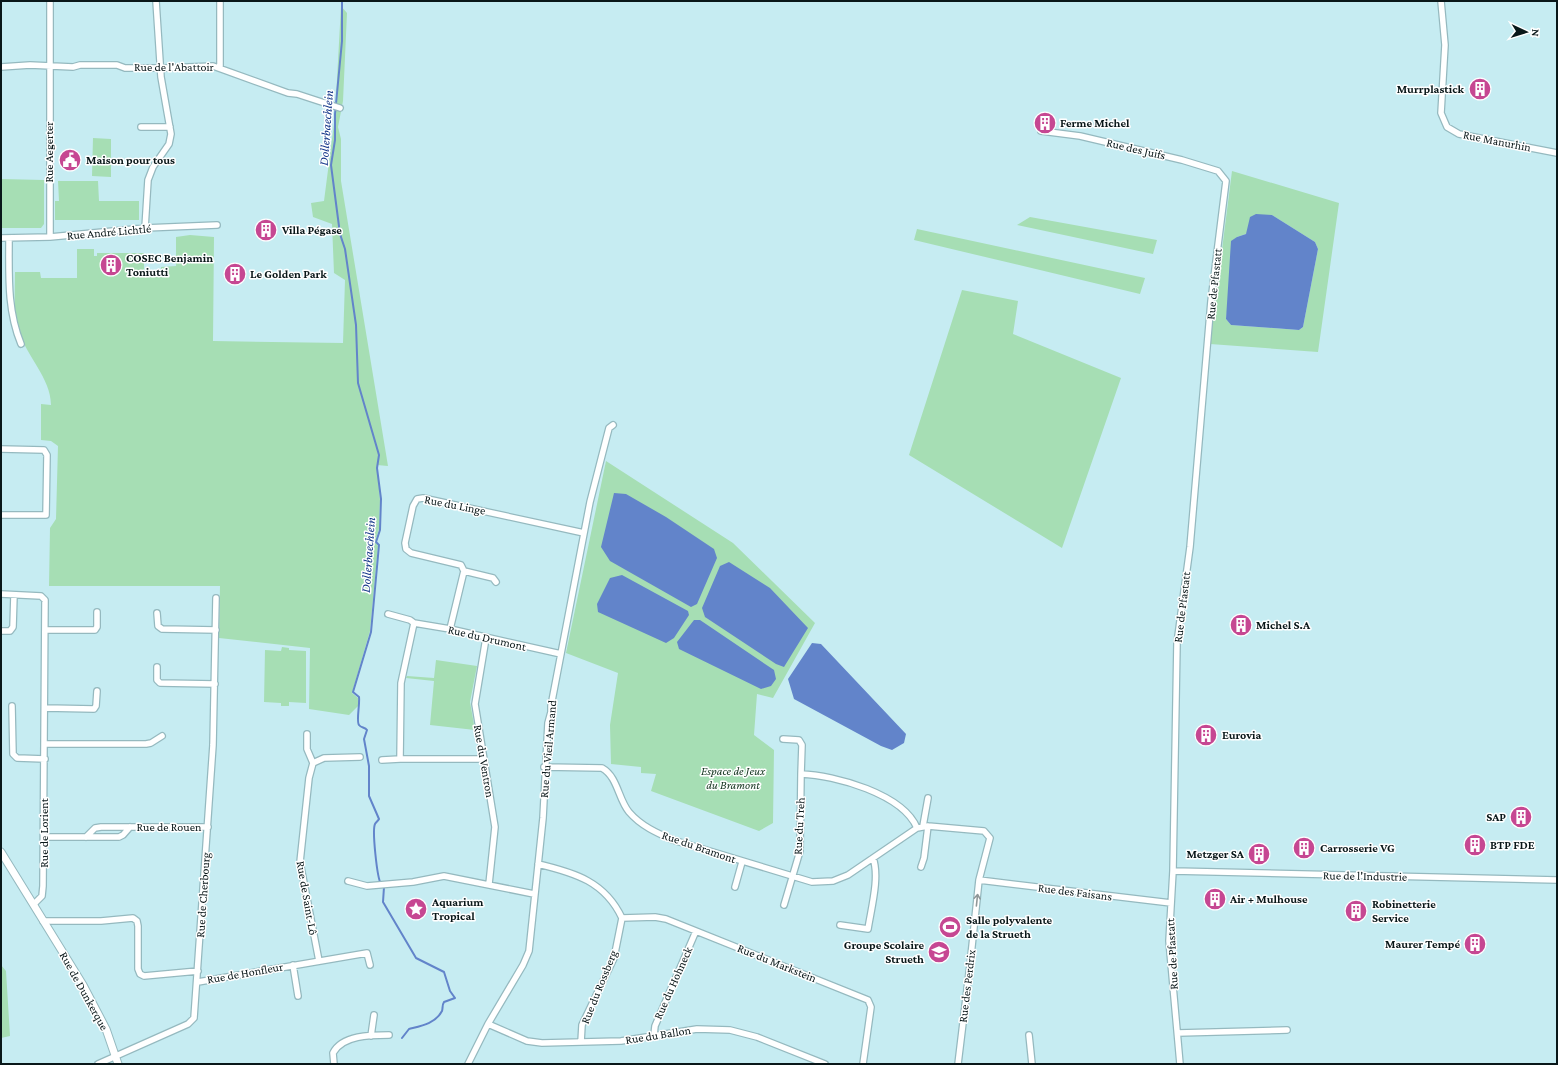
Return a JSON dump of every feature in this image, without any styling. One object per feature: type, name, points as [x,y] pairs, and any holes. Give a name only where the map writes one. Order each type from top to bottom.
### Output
[{"type":"street","name":"Rue Aegerter","points":[[50,1],[50,237]]},
{"type":"street","points":[[145,228],[148,180],[153,167],[169,144],[170,127],[160,68],[156,1]]},
{"type":"street","points":[[220,1],[220,67]]},
{"type":"street","name":"Rue Manurhin","points":[[1441,1],[1445,45],[1441,114],[1447,128],[1459,134],[1557,153]]},
{"type":"street","name":"Rue de l'Abattoir","points":[[1,67],[13,65],[49,67],[118,65],[125,68],[189,68],[195,65],[220,67],[288,93],[297,94],[340,108]]},
{"type":"street","points":[[141,127],[170,127]]},
{"type":"street","name":"Rue des Juifs","points":[[1041,131],[1080,136],[1182,160],[1218,171],[1226,181]]},
{"type":"street","name":"Rue de Pfastatt","points":[[1180,1064],[1169,941],[1173,871],[1177,643],[1191,540],[1211,301],[1226,181]]},
{"type":"street","name":"Rue André Lichtlé","points":[[1,238],[50,237],[145,228],[217,225]]},
{"type":"street","points":[[9,238],[9,295],[15,330],[21,344]]},
{"type":"street","name":"Rue du Vieil Armand","points":[[468,1064],[488,1024],[523,965],[529,950],[543,818],[544,767],[548,723],[550,720],[560,654],[584,533],[605,439],[609,428],[613,425]]},
{"type":"street","points":[[1,449],[44,450],[47,454],[46,515],[1,515]]},
{"type":"street","name":"Rue du Linge","points":[[496,582],[493,578],[464,571],[461,565],[411,553],[406,549],[405,543],[413,506],[417,499],[423,498],[584,533]]},
{"type":"street","points":[[450,629],[464,571]]},
{"type":"street","points":[[1,594],[14,595],[13,627],[10,631],[1,631]]},
{"type":"street","name":"Rue de Lorient","points":[[14,595],[44,596],[45,759],[43,892],[34,904]]},
{"type":"street","name":"Rue de Cherbourg","points":[[117,1060],[191,1023],[195,1015],[208,827],[215,684],[216,598]]},
{"type":"street","points":[[45,630],[95,630],[97,627],[97,612]]},
{"type":"street","points":[[157,613],[158,626],[162,629],[216,630]]},
{"type":"street","name":"Rue du Drumont","points":[[388,614],[410,620],[414,623],[450,629],[560,654]]},
{"type":"street","points":[[400,759],[401,683],[414,623]]},
{"type":"street","name":"Rue du Ventron","points":[[486,638],[475,697],[483,759],[495,827],[489,884]]},
{"type":"street","points":[[157,667],[157,680],[160,683],[215,684]]},
{"type":"street","points":[[45,708],[94,708],[96,706],[97,691]]},
{"type":"street","points":[[12,706],[13,754],[17,758],[45,759]]},
{"type":"street","points":[[307,734],[307,749],[313,763],[324,758],[360,757]]},
{"type":"street","points":[[45,744],[146,744],[154,742],[162,736]]},
{"type":"street","name":"Rue du Treh","points":[[782,739],[799,740],[802,745],[800,851],[792,877]]},
{"type":"street","points":[[382,760],[483,759]]},
{"type":"street","name":"Rue de Saint-Lô","points":[[313,763],[308,778],[300,862],[319,961]]},
{"type":"street","name":"Rue du Bramont","points":[[544,767],[602,768],[609,772],[628,811],[644,825],[673,840],[812,882],[833,881],[848,875],[917,828],[925,826],[984,832],[990,838]]},
{"type":"street","points":[[801,774],[851,783],[880,795],[897,806],[914,820],[917,828]]},
{"type":"street","points":[[921,867],[924,858],[928,798]]},
{"type":"street","name":"Rue de Rouen","points":[[86,837],[98,827],[208,827]]},
{"type":"street","name":"Rue de Rouen","points":[[44,837],[119,837],[123,835],[130,827]]},
{"type":"street","name":"Rue des Perdrix","points":[[958,1064],[979,880],[990,838]]},
{"type":"street","name":"Rue de Dunkerque","points":[[1,852],[34,904],[94,1006],[110,1039],[117,1060]]},
{"type":"street","points":[[840,925],[868,929],[876,866],[873,858]]},
{"type":"street","name":"Rue du Bramont","points":[[735,887],[742,862]]},
{"type":"street","points":[[538,864],[581,877],[595,884],[605,892],[622,918]]},
{"type":"street","name":"Rue de l'Industrie","points":[[1173,871],[1557,880]]},
{"type":"street","points":[[348,881],[366,886],[413,882],[444,876],[534,894]]},
{"type":"street","points":[[784,906],[792,877]]},
{"type":"street","name":"Rue des Faisans","points":[[979,880],[1171,903]]},
{"type":"street","points":[[44,921],[101,921],[129,917],[135,919],[138,926],[138,969],[141,976],[198,972]]},
{"type":"street","name":"Rue du Markstein","points":[[622,918],[661,918],[868,1000],[871,1007],[863,1064]]},
{"type":"street","name":"Rue du Rossberg","points":[[581,1042],[582,1025],[614,958],[622,918]]},
{"type":"street","name":"Rue du Hohneck","points":[[654,1035],[655,1026],[696,931]]},
{"type":"street","name":"Rue de Honfleur","points":[[198,982],[367,953],[370,965]]},
{"type":"street","name":"Rue de Honfleur","points":[[293,965],[298,996]]},
{"type":"street","points":[[371,1036],[374,1015]]},
{"type":"street","name":"Rue du Ballon","points":[[488,1024],[527,1041],[621,1041],[698,1029],[730,1030],[756,1037],[825,1064]]},
{"type":"street","points":[[1178,1034],[1287,1030]]},
{"type":"street","points":[[334,1064],[333,1053],[341,1043],[346,1040],[389,1035]]},
{"type":"street","points":[[1029,1035],[1032,1064]]},
{"type":"street","points":[[98,1064],[117,1060]]},
{"type":"green space","points":[[341,6],[347,13],[343,101],[338,127],[341,139],[341,181],[388,466],[377,465],[380,500],[379,529],[375,542],[378,546],[370,631],[352,693],[358,698],[359,705],[349,715],[309,709],[310,648],[219,638],[220,586],[49,586],[50,528],[56,519],[58,446],[51,441],[41,440],[41,404],[51,405],[50,395],[43,376],[22,340],[17,324],[15,302],[15,272],[40,272],[41,278],[77,278],[77,249],[94,249],[94,256],[97,256],[97,253],[144,253],[144,273],[161,273],[161,267],[176,266],[176,237],[190,235],[214,237],[213,341],[343,343],[345,280],[334,273],[332,224],[313,217],[311,203],[324,201],[335,116]]},
{"type":"green space","points":[[93,138],[111,139],[111,177],[92,176]]},
{"type":"green space","points":[[1232,171],[1339,203],[1318,352],[1210,344]],"holes":[[[1272,215],[1315,242],[1318,249],[1303,327],[1299,330],[1231,325],[1226,319],[1237,237],[1246,234]]]},
{"type":"green space","points":[[1,179],[44,180],[44,224],[41,228],[1,228]]},
{"type":"green space","points":[[58,181],[98,181],[99,201],[139,201],[139,220],[55,220],[55,201],[59,201]]},
{"type":"green space","points":[[1030,217],[1157,240],[1153,254],[1017,225]]},
{"type":"green space","points":[[917,229],[1145,278],[1140,294],[914,240]]},
{"type":"green space","points":[[962,290],[1018,301],[1013,334],[1121,378],[1062,548],[909,455]]},
{"type":"green space","name":"Espace de Jeux du Bramont","points":[[606,461],[733,543],[815,623],[773,698],[757,694],[754,735],[774,750],[773,823],[759,831],[651,791],[656,774],[641,773],[641,767],[611,764],[610,725],[618,673],[566,653]]},
{"type":"green space","points":[[282,647],[289,648],[289,650],[306,651],[306,703],[289,702],[289,706],[281,706],[281,703],[264,702],[265,650],[281,651]]},
{"type":"green space","points":[[436,660],[477,666],[470,702],[475,730],[430,725],[434,681],[406,678],[407,676],[434,678]]},
{"type":"green space","points":[[1,965],[6,971],[10,1036],[1,1038]]},
{"type":"water","points":[[1256,214],[1272,215],[1315,242],[1318,249],[1303,327],[1299,330],[1231,325],[1226,319],[1231,241],[1246,234],[1250,217]]},
{"type":"water","points":[[614,493],[626,494],[666,517],[714,549],[717,558],[697,604],[691,607],[610,561],[601,547]]},
{"type":"water","points":[[729,562],[770,588],[808,628],[784,667],[776,664],[705,617],[702,608],[720,566]]},
{"type":"water","points":[[622,575],[688,611],[689,615],[674,638],[666,643],[598,612],[597,604],[610,578]]},
{"type":"water","points":[[694,620],[700,620],[774,670],[776,679],[771,686],[761,689],[679,649],[677,642]]},
{"type":"water","points":[[812,643],[821,644],[906,734],[904,743],[892,750],[881,746],[794,699],[788,679]]},
{"type":"waterway","name":"Dollerbaechlein","points":[[342,1],[342,41],[335,114],[335,140],[331,165],[340,234],[345,249],[356,325],[358,383],[379,455],[377,468],[381,499],[380,530],[376,542],[379,545],[371,632],[353,692],[359,697],[358,723],[367,730],[364,739],[369,766],[369,796],[379,819],[375,824],[374,835],[379,880],[381,884]]},
{"type":"waterway","name":"Dollerbaechlein","points":[[384,887],[383,902],[416,958],[444,972],[450,991],[455,998],[444,1002],[442,1011],[436,1019],[427,1024],[409,1029],[402,1038]]},
{"type":"place","name":"Murrplastick","points":[[1480,89]]},
{"type":"place","name":"Ferme Michel","points":[[1045,123]]},
{"type":"place","name":"Maison pour tous","points":[[70,160]]},
{"type":"place","name":"Villa Pégase","points":[[266,230]]},
{"type":"place","name":"COSEC Benjamin Toniutti","points":[[111,265]]},
{"type":"place","name":"Le Golden Park","points":[[235,274]]},
{"type":"place","name":"Michel S.A","points":[[1241,625]]},
{"type":"place","name":"Eurovia","points":[[1206,735]]},
{"type":"place","name":"SAP","points":[[1521,817]]},
{"type":"place","name":"BTP FDE","points":[[1475,845]]},
{"type":"place","name":"Carrosserie VG","points":[[1304,848]]},
{"type":"place","name":"Metzger SA","points":[[1259,854]]},
{"type":"place","name":"Air + Mulhouse","points":[[1215,899]]},
{"type":"place","name":"Aquarium Tropical","points":[[416,909]]},
{"type":"place","name":"Robinetterie Service","points":[[1356,911]]},
{"type":"place","name":"Salle polyvalente de la Strueth","points":[[950,927]]},
{"type":"place","name":"Maurer Tempé","points":[[1475,944]]},
{"type":"place","name":"Groupe Scolaire Strueth","points":[[939,952]]}]
